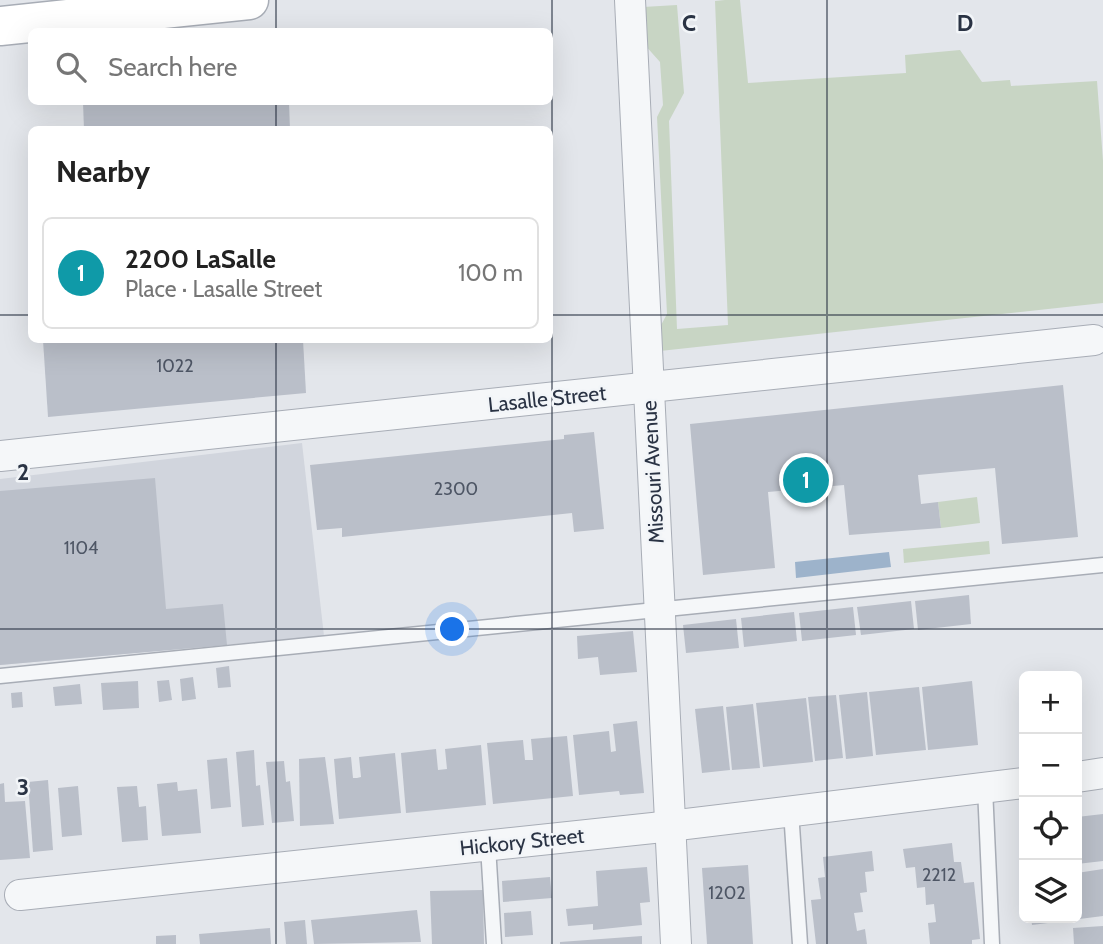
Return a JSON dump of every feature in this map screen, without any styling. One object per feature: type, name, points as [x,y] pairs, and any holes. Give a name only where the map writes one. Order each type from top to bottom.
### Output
[{"type":"main road","points":[[0,26],[176,4],[249,0]]},
{"type":"street","name":"Missouri Avenue","points":[[630,0],[676,944]]},
{"type":"street","name":"Lasalle Street","points":[[0,456],[1099,339]]},
{"type":"street","points":[[1082,776],[1103,774]]},
{"type":"street","name":"Hickory Street","points":[[20,895],[671,826],[1019,784]]},
{"type":"lane","points":[[0,676],[1103,565]]},
{"type":"lane","points":[[985,788],[992,944]]},
{"type":"lane","points":[[791,811],[800,944]]},
{"type":"lane","points":[[488,846],[494,944]]},
{"type":"shaded area","points":[[302,443],[324,636],[0,665],[0,479]]},
{"type":"green space","points":[[740,0],[748,83],[906,73],[905,55],[960,50],[982,82],[1010,80],[1011,86],[1097,81],[1103,161],[1103,303],[660,351],[660,327],[667,314],[657,117],[663,105],[660,62],[644,44],[643,7],[677,5],[684,93],[669,121],[677,329],[728,325],[715,1]]},
{"type":"green space","points":[[977,497],[980,523],[941,528],[938,502]]},
{"type":"green space","points":[[989,541],[990,554],[904,563],[903,549]]},
{"type":"water","points":[[889,552],[891,567],[796,578],[795,562]]},
{"type":"building","points":[[83,105],[289,105],[290,126],[84,126]]},
{"type":"building","points":[[43,343],[303,343],[306,393],[48,417]]},
{"type":"building","points":[[1063,385],[1078,537],[1002,544],[995,468],[918,475],[921,504],[938,502],[941,528],[849,535],[844,485],[768,492],[775,568],[703,575],[690,424]]},
{"type":"building","points":[[594,432],[604,529],[574,532],[572,513],[342,537],[342,528],[317,530],[310,465],[564,439],[564,435]]},
{"type":"building","points":[[155,478],[166,609],[223,604],[227,645],[0,665],[0,491]]},
{"type":"building","points":[[969,595],[971,624],[918,630],[915,601]]},
{"type":"building","points":[[911,601],[914,629],[861,635],[857,607]]},
{"type":"building","points":[[853,607],[856,635],[802,641],[799,613]]},
{"type":"building","points":[[794,612],[797,641],[744,647],[741,618]]},
{"type":"building","points":[[736,619],[739,648],[686,653],[683,625]]},
{"type":"building","points":[[633,631],[637,672],[600,675],[598,657],[578,659],[577,636]]},
{"type":"building","points":[[229,666],[231,687],[218,688],[216,668]]},
{"type":"building","points":[[193,677],[196,699],[182,701],[180,679]]},
{"type":"building","points":[[169,680],[172,700],[159,702],[157,681]]},
{"type":"building","points":[[138,681],[139,708],[103,710],[101,683]]},
{"type":"building","points":[[972,681],[978,745],[928,750],[922,687]]},
{"type":"building","points":[[80,684],[82,704],[55,706],[53,687]]},
{"type":"building","points":[[919,687],[926,750],[876,755],[869,692]]},
{"type":"building","points":[[22,692],[23,707],[12,708],[11,693]]},
{"type":"building","points":[[867,692],[873,756],[846,759],[839,695]]},
{"type":"building","points":[[836,695],[843,758],[815,761],[808,697]]},
{"type":"building","points":[[806,698],[813,762],[763,767],[756,703]]},
{"type":"building","points":[[753,704],[760,768],[732,770],[726,707]]},
{"type":"building","points":[[723,706],[730,770],[702,773],[695,709]]},
{"type":"building","points":[[637,721],[644,793],[620,795],[619,791],[579,795],[573,735],[609,731],[611,752],[616,751],[613,724]]},
{"type":"building","points":[[567,736],[573,796],[493,804],[487,743],[523,740],[525,760],[533,760],[531,739]]},
{"type":"building","points":[[481,745],[486,805],[406,813],[401,753],[436,749],[438,770],[447,769],[445,749]]},
{"type":"building","points":[[254,750],[256,786],[260,785],[264,825],[242,827],[236,752]]},
{"type":"building","points":[[395,753],[401,813],[339,819],[334,759],[351,757],[353,778],[357,778],[361,777],[359,757]]},
{"type":"building","points":[[325,757],[334,824],[300,826],[299,759]]},
{"type":"building","points":[[227,758],[231,807],[211,809],[207,760]]},
{"type":"building","points":[[284,761],[286,782],[290,781],[294,821],[272,823],[266,762]]},
{"type":"building","points":[[48,780],[53,850],[33,852],[28,782]]},
{"type":"building","points":[[177,782],[178,791],[197,789],[201,833],[162,836],[157,784]]},
{"type":"building","points":[[4,783],[5,802],[25,801],[30,858],[0,860],[0,784]]},
{"type":"building","points":[[78,786],[82,835],[62,837],[58,788]]},
{"type":"building","points":[[137,786],[139,807],[146,806],[148,840],[122,842],[117,787]]},
{"type":"building","points":[[1103,814],[1103,861],[1082,863],[1082,816]]},
{"type":"building","points":[[952,843],[954,862],[961,862],[964,883],[974,882],[980,939],[972,940],[972,944],[930,944],[928,923],[936,922],[934,904],[926,905],[925,887],[917,888],[915,867],[906,868],[903,849]]},
{"type":"building","points":[[872,851],[874,871],[865,872],[867,892],[860,893],[863,912],[854,913],[857,931],[865,929],[867,944],[816,944],[811,900],[821,899],[818,878],[825,877],[823,857]]},
{"type":"building","points":[[748,865],[753,944],[707,944],[702,868]]},
{"type":"building","points":[[647,867],[650,902],[640,903],[642,925],[593,930],[593,924],[568,926],[566,909],[598,906],[596,871]]},
{"type":"building","points":[[1103,869],[1103,916],[1082,919],[1082,872]]},
{"type":"building","points":[[550,877],[552,898],[503,902],[502,881]]},
{"type":"building","points":[[483,890],[484,944],[432,944],[430,891]]},
{"type":"building","points":[[417,910],[421,942],[314,944],[311,920]]},
{"type":"building","points":[[531,911],[533,935],[505,937],[504,913]]},
{"type":"building","points":[[305,920],[307,944],[286,944],[284,922]]},
{"type":"building","points":[[1103,926],[1103,944],[1074,944],[1073,928]]},
{"type":"building","points":[[270,928],[271,944],[200,944],[199,934]]},
{"type":"building","points":[[176,935],[176,944],[156,944],[156,936]]},
{"type":"building","points":[[642,936],[642,944],[560,944],[560,942]]},
{"type":"place","name":"2200 LaSalle","points":[[806,480]]}]
